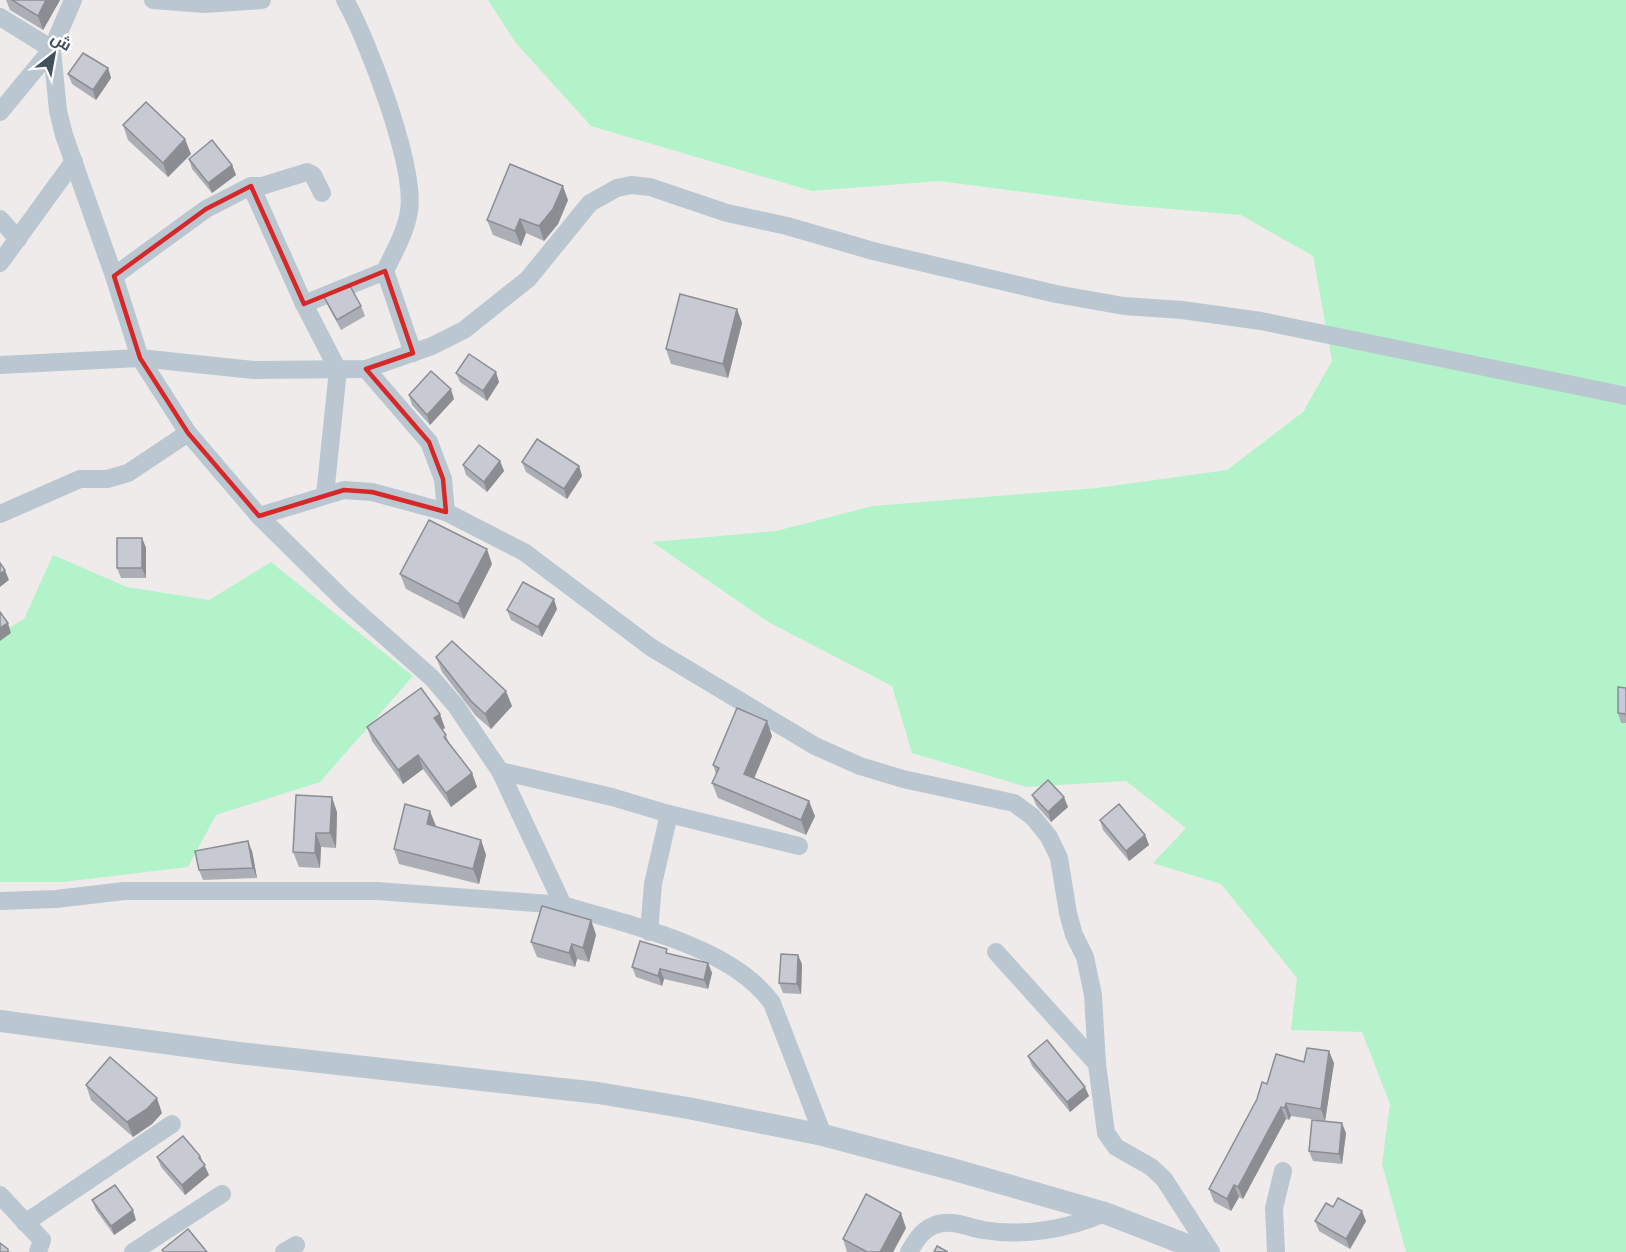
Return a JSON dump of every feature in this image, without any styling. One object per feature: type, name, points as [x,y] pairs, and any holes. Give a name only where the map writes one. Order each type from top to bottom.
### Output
[{"type":"street","points":[[0,112],[52,49],[73,0]]},
{"type":"street","points":[[153,0],[204,4],[262,0]]},
{"type":"street","points":[[304,304],[385,271],[402,237],[409,210],[409,188],[398,134],[356,19],[345,0]]},
{"type":"street","points":[[0,17],[52,49]]},
{"type":"street","points":[[52,49],[58,111],[140,358],[188,433],[259,516],[337,593],[432,678],[456,706],[500,771],[563,905]]},
{"type":"street","points":[[0,263],[74,161]]},
{"type":"street","points":[[114,276],[206,209],[251,186],[262,186],[307,172],[312,175],[322,193]]},
{"type":"street","points":[[0,365],[140,358],[253,370],[366,369],[413,353],[464,330],[528,279],[590,203],[617,188],[631,185],[650,187],[727,213],[787,226],[873,251],[1056,294],[1124,306],[1182,310],[1261,321],[1626,396]]},
{"type":"street","points":[[251,186],[304,304],[338,370],[325,495]]},
{"type":"street","points":[[0,219],[18,239]]},
{"type":"street","points":[[385,271],[413,353]]},
{"type":"street","points":[[366,369],[429,442],[443,479],[446,512]]},
{"type":"street","points":[[0,514],[80,479],[107,479],[128,473],[188,433]]},
{"type":"street","points":[[259,516],[344,490],[372,492],[446,512],[524,552],[652,648],[815,746],[860,766],[903,779],[1014,803],[1033,817],[1049,837],[1059,858],[1068,913],[1074,935],[1085,957],[1093,995],[1097,1064],[1106,1133],[1111,1142],[1130,1156],[1151,1167],[1164,1179],[1210,1252]]},
{"type":"street","points":[[500,771],[612,797],[669,814],[800,846]]},
{"type":"street","points":[[649,932],[653,884],[669,814]]},
{"type":"street","points":[[0,901],[56,899],[124,891],[377,891],[563,905],[649,932],[729,963],[763,990],[772,1003],[823,1135]]},
{"type":"street","points":[[996,952],[1097,1064]]},
{"type":"street","points":[[0,1021],[239,1053],[598,1093],[688,1108],[823,1135],[1105,1213],[1205,1252]]},
{"type":"street","points":[[25,1223],[172,1124]]},
{"type":"street","points":[[1276,1252],[1274,1208],[1283,1171]]},
{"type":"street","points":[[133,1252],[222,1194]]},
{"type":"street","points":[[0,1195],[45,1248]]},
{"type":"street","points":[[909,1252],[919,1235],[937,1224],[956,1222],[984,1230],[1062,1229],[1105,1213]]},
{"type":"highlighted area","points":[[251,186],[304,304],[385,271],[413,353],[366,369],[429,442],[443,479],[446,512],[372,492],[344,490],[259,516],[188,433],[140,358],[114,276],[206,209]]},
{"type":"green space","points":[[488,0],[1626,0],[1626,1252],[1406,1252],[1382,1164],[1390,1104],[1362,1032],[1291,1030],[1297,978],[1221,884],[1153,863],[1186,828],[1126,781],[1027,787],[912,753],[892,686],[770,623],[652,542],[776,531],[873,506],[1097,488],[1227,470],[1303,412],[1332,361],[1313,256],[1241,215],[1124,205],[939,181],[812,191],[591,126],[515,42]]},
{"type":"green space","points":[[53,555],[127,587],[209,600],[271,562],[413,676],[320,782],[216,815],[188,867],[63,882],[0,882],[0,633],[24,619]]},
{"type":"building","points":[[12,0],[46,0],[38,16]]},
{"type":"building","points":[[83,53],[108,68],[93,90],[68,74]]},
{"type":"building","points":[[146,102],[185,139],[163,163],[123,125]]},
{"type":"building","points":[[212,140],[232,165],[208,183],[189,159]]},
{"type":"building","points":[[510,164],[563,186],[553,209],[539,226],[520,219],[515,231],[487,220]]},
{"type":"building","points":[[350,286],[361,306],[337,320],[324,297]]},
{"type":"building","points":[[680,294],[737,309],[723,364],[666,349]]},
{"type":"building","points":[[469,354],[496,372],[483,391],[456,373]]},
{"type":"building","points":[[431,371],[451,389],[427,415],[409,395]]},
{"type":"building","points":[[537,439],[579,466],[564,489],[522,462]]},
{"type":"building","points":[[479,445],[500,461],[484,482],[463,465]]},
{"type":"building","points":[[429,520],[487,549],[458,604],[400,574]]},
{"type":"building","points":[[117,538],[142,538],[142,568],[117,568]]},
{"type":"building","points":[[0,563],[5,570],[0,574]]},
{"type":"building","points":[[523,582],[554,599],[538,627],[507,610]]},
{"type":"building","points":[[0,612],[8,623],[0,628]]},
{"type":"building","points":[[452,641],[506,691],[485,714],[471,701],[436,657]]},
{"type":"building","points":[[1618,687],[1626,688],[1626,714],[1618,713]]},
{"type":"building","points":[[421,688],[440,714],[434,718],[446,735],[444,737],[472,773],[446,793],[418,755],[398,770],[367,727]]},
{"type":"building","points":[[737,708],[767,721],[744,774],[809,801],[801,820],[712,783],[719,768],[713,765]]},
{"type":"building","points":[[1048,780],[1064,797],[1048,812],[1032,795]]},
{"type":"building","points":[[296,795],[332,797],[330,833],[316,833],[315,853],[293,852]]},
{"type":"building","points":[[405,804],[430,811],[427,824],[481,840],[473,869],[394,849]]},
{"type":"building","points":[[1119,804],[1145,835],[1126,851],[1100,820]]},
{"type":"building","points":[[248,841],[253,868],[199,870],[195,851]]},
{"type":"building","points":[[542,906],[591,920],[583,948],[572,944],[569,953],[531,942]]},
{"type":"building","points":[[640,941],[667,949],[666,953],[708,963],[704,980],[660,969],[658,976],[632,967]]},
{"type":"building","points":[[781,954],[798,955],[797,984],[779,983]]},
{"type":"building","points":[[1047,1040],[1085,1087],[1067,1102],[1028,1056]]},
{"type":"building","points":[[1307,1048],[1329,1051],[1321,1109],[1286,1103],[1285,1108],[1281,1107],[1238,1187],[1234,1185],[1227,1199],[1209,1189],[1257,1099],[1262,1082],[1267,1084],[1276,1054],[1304,1062]]},
{"type":"building","points":[[110,1057],[157,1098],[147,1109],[127,1122],[86,1085]]},
{"type":"building","points":[[1312,1120],[1342,1123],[1339,1154],[1309,1151]]},
{"type":"building","points":[[183,1136],[205,1165],[182,1185],[157,1157]]},
{"type":"building","points":[[115,1185],[133,1210],[111,1226],[92,1200]]},
{"type":"building","points":[[866,1194],[901,1213],[880,1252],[867,1252],[843,1239]]},
{"type":"building","points":[[1338,1198],[1362,1211],[1346,1239],[1315,1221],[1326,1203],[1333,1207]]},
{"type":"building","points":[[188,1229],[207,1252],[164,1252],[162,1250]]},
{"type":"building","points":[[0,1243],[8,1249],[8,1252],[0,1252]]},
{"type":"building","points":[[937,1246],[948,1252],[934,1252]]}]
